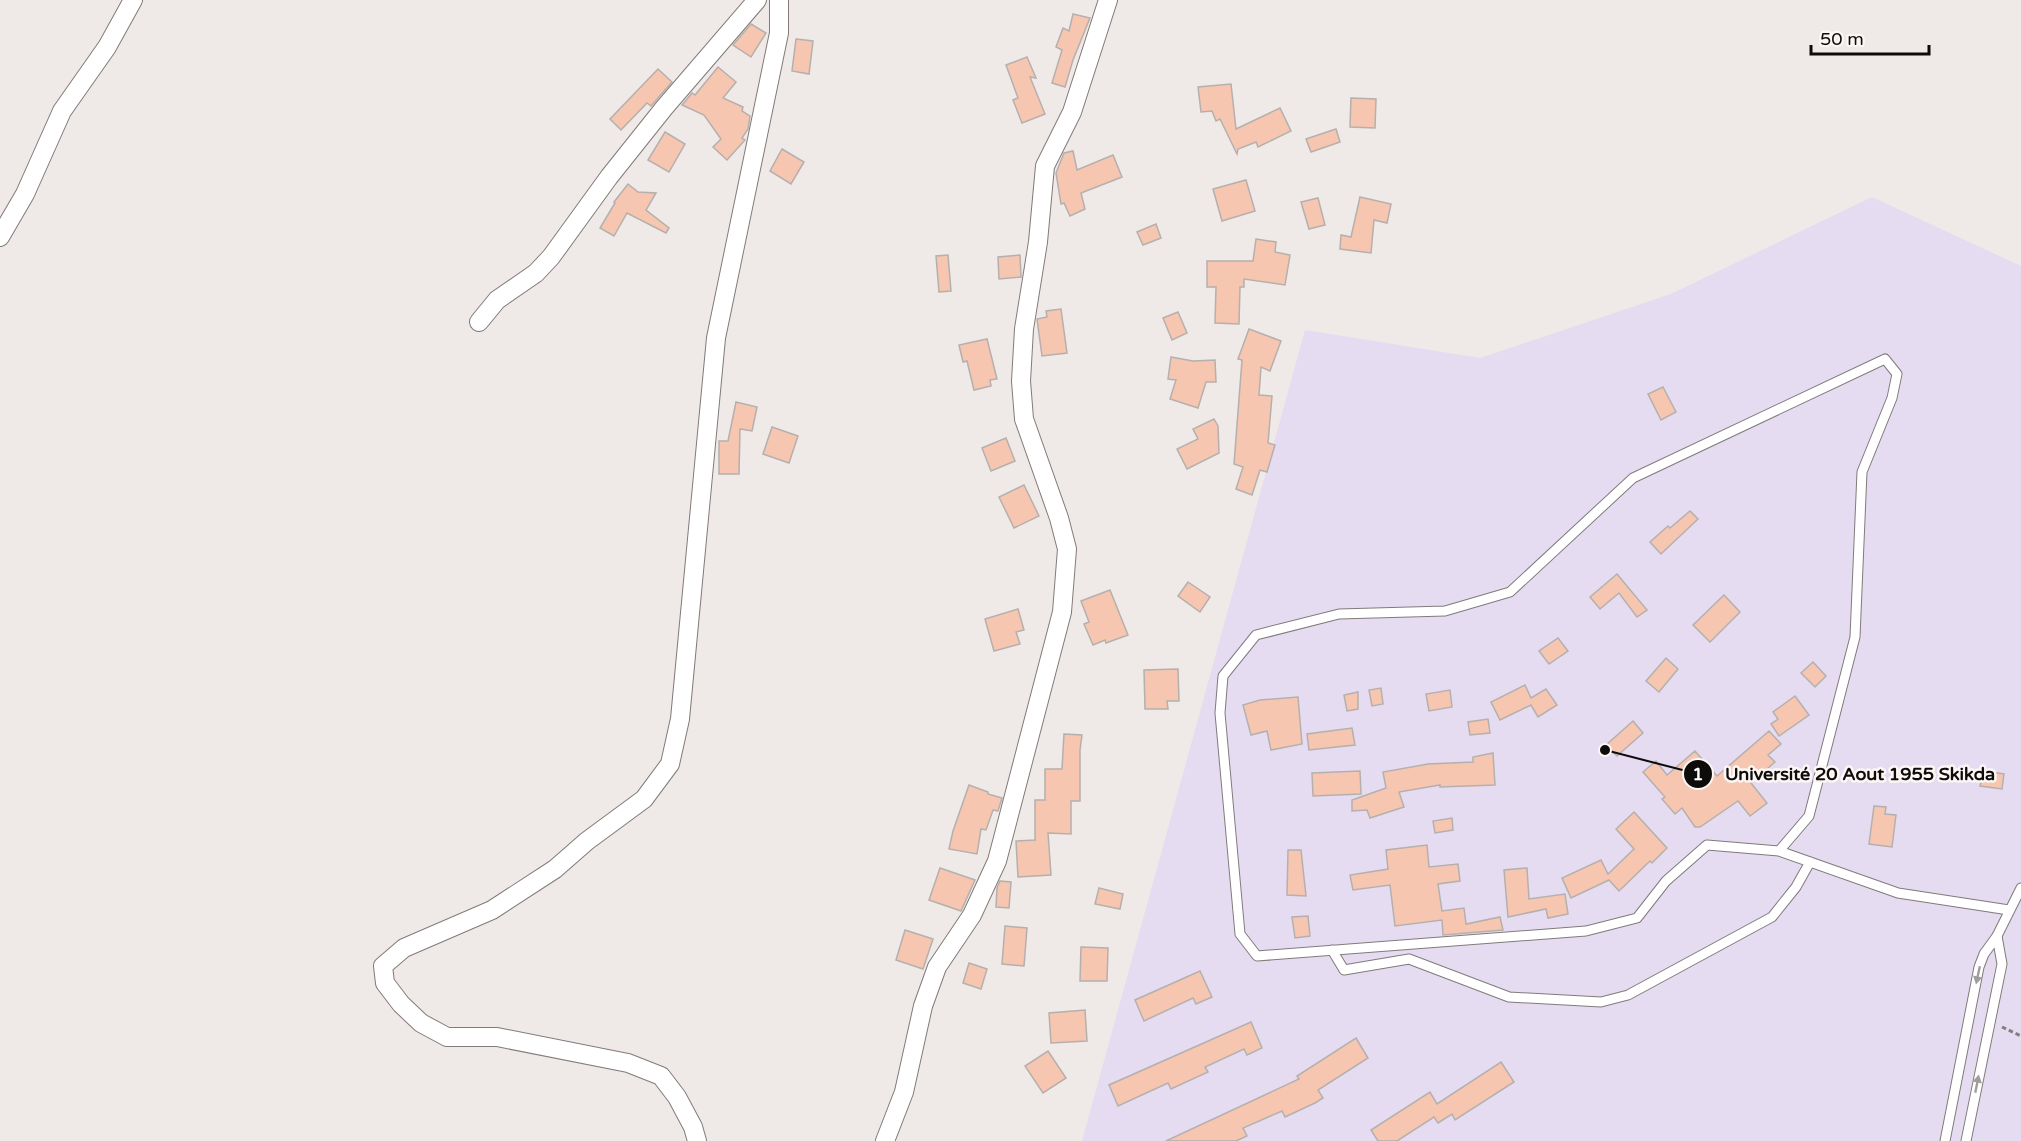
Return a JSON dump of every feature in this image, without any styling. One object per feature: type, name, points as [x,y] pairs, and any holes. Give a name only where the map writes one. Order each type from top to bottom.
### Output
[{"type":"street","points":[[0,237],[25,194],[62,111],[107,47],[133,0]]},
{"type":"street","points":[[478,322],[497,300],[536,273],[550,257],[664,108],[757,0]]},
{"type":"street","points":[[697,1141],[693,1127],[677,1097],[660,1076],[628,1063],[496,1037],[447,1036],[421,1023],[400,1004],[385,983],[383,966],[404,948],[492,910],[555,869],[587,841],[644,799],[670,764],[680,719],[716,338],[779,33],[779,0]]},
{"type":"street","points":[[885,1141],[904,1092],[923,1006],[937,967],[972,915],[997,861],[1062,612],[1067,549],[1059,518],[1024,419],[1021,381],[1024,329],[1038,242],[1045,166],[1072,112],[1108,0]]},
{"type":"lane","points":[[1779,851],[1809,816],[1855,637],[1862,472],[1892,398],[1897,374],[1884,358],[1633,478],[1510,592],[1445,610],[1339,614],[1256,635],[1223,676],[1220,713],[1240,934],[1257,956],[1586,931],[1637,918],[1666,882],[1707,845],[1779,851],[1898,893],[2009,910]]},
{"type":"lane","points":[[1332,950],[1344,970],[1409,959],[1509,997],[1601,1002],[1628,995],[1772,917],[1796,887],[1810,862]]},
{"type":"lane","points":[[1945,1141],[1979,967],[2021,888]]},
{"type":"lane","points":[[1965,1141],[2002,964],[1997,936]]},
{"type":"path","points":[[1989,1021],[2021,1036]]},
{"type":"shaded area","points":[[1872,197],[2021,266],[2021,1141],[1082,1141],[1305,330],[1480,358],[1671,294]]},
{"type":"building","points":[[1073,14],[1090,18],[1065,87],[1052,83],[1062,50],[1056,47],[1063,28],[1069,31]]},
{"type":"building","points":[[751,24],[766,33],[751,57],[733,45]]},
{"type":"building","points":[[796,39],[813,41],[809,74],[792,71]]},
{"type":"building","points":[[1027,57],[1036,78],[1030,77],[1045,114],[1022,123],[1013,100],[1018,98],[1006,65]]},
{"type":"building","points":[[718,67],[736,82],[723,98],[743,107],[742,111],[750,116],[748,129],[742,138],[745,140],[727,160],[713,147],[721,139],[704,115],[682,105],[692,93],[695,95]]},
{"type":"building","points":[[658,69],[672,82],[651,106],[647,103],[621,130],[610,119]]},
{"type":"building","points":[[1231,84],[1236,129],[1280,108],[1291,131],[1258,147],[1256,142],[1238,149],[1237,154],[1220,119],[1216,121],[1212,111],[1201,112],[1198,87]]},
{"type":"building","points":[[1351,98],[1376,99],[1375,128],[1350,127]]},
{"type":"building","points":[[1336,129],[1340,142],[1311,152],[1306,139]]},
{"type":"building","points":[[665,132],[685,144],[669,172],[648,160]]},
{"type":"building","points":[[782,149],[804,162],[791,184],[770,171]]},
{"type":"building","points":[[1073,151],[1077,170],[1113,155],[1122,177],[1081,193],[1085,209],[1070,216],[1064,203],[1061,204],[1056,173],[1064,153]]},
{"type":"building","points":[[1246,180],[1255,211],[1222,221],[1213,189]]},
{"type":"building","points":[[628,184],[638,192],[656,193],[646,210],[669,228],[666,233],[627,213],[614,236],[600,228],[614,202]]},
{"type":"building","points":[[1360,197],[1391,204],[1387,223],[1374,220],[1371,253],[1340,249],[1341,235],[1351,237]]},
{"type":"building","points":[[1318,198],[1325,225],[1309,229],[1301,202]]},
{"type":"building","points":[[1156,224],[1161,238],[1143,245],[1137,232]]},
{"type":"building","points":[[1256,239],[1276,242],[1275,252],[1290,255],[1285,285],[1244,279],[1244,287],[1240,287],[1239,324],[1215,323],[1216,287],[1207,287],[1207,261],[1253,261]]},
{"type":"building","points":[[948,255],[951,291],[939,292],[936,256]]},
{"type":"building","points":[[1020,255],[1021,277],[999,279],[998,257]]},
{"type":"building","points":[[1061,309],[1067,353],[1042,356],[1037,319],[1047,317],[1046,311]]},
{"type":"building","points":[[1178,312],[1187,333],[1172,340],[1163,318]]},
{"type":"building","points":[[1249,329],[1281,341],[1270,371],[1261,367],[1259,395],[1272,396],[1268,443],[1275,445],[1267,472],[1260,470],[1252,495],[1236,489],[1243,467],[1234,464],[1242,360],[1238,359]]},
{"type":"building","points":[[987,339],[997,379],[990,380],[991,386],[974,390],[967,361],[963,362],[959,345]]},
{"type":"building","points":[[1171,357],[1193,361],[1215,360],[1216,382],[1206,382],[1198,408],[1170,399],[1176,380],[1168,379]]},
{"type":"building","points":[[1663,387],[1676,412],[1661,420],[1648,394]]},
{"type":"building","points":[[736,402],[757,407],[752,431],[740,429],[739,474],[719,474],[719,441],[728,441]]},
{"type":"building","points":[[1214,419],[1218,426],[1219,453],[1187,469],[1177,449],[1198,439],[1193,429]]},
{"type":"building","points":[[772,427],[798,436],[789,463],[763,454]]},
{"type":"building","points":[[1006,438],[1015,461],[991,471],[982,448]]},
{"type":"building","points":[[1024,485],[1039,516],[1014,528],[999,497]]},
{"type":"building","points":[[1690,511],[1698,519],[1661,554],[1650,542]]},
{"type":"building","points":[[1617,574],[1647,610],[1637,617],[1619,593],[1600,609],[1590,597]]},
{"type":"building","points":[[1188,582],[1210,597],[1200,612],[1178,596]]},
{"type":"building","points":[[1110,590],[1128,635],[1093,645],[1084,624],[1089,622],[1081,601]]},
{"type":"building","points":[[1724,595],[1740,612],[1710,642],[1693,625]]},
{"type":"building","points":[[1018,609],[1024,630],[1016,632],[1020,644],[994,651],[985,619]]},
{"type":"building","points":[[1558,638],[1568,651],[1549,664],[1539,651]]},
{"type":"building","points":[[1666,658],[1678,669],[1659,692],[1646,681]]},
{"type":"building","points":[[1813,662],[1826,676],[1815,687],[1801,673]]},
{"type":"building","points":[[1178,669],[1179,701],[1167,701],[1168,709],[1145,709],[1144,670]]},
{"type":"building","points":[[1525,685],[1531,698],[1546,689],[1557,705],[1538,717],[1531,705],[1500,720],[1491,702]]},
{"type":"building","points":[[1381,688],[1383,704],[1372,706],[1369,690]]},
{"type":"building","points":[[1450,690],[1452,707],[1429,711],[1426,694]]},
{"type":"building","points":[[1358,692],[1358,709],[1347,711],[1344,695]]},
{"type":"building","points":[[1795,696],[1809,715],[1779,736],[1771,724],[1778,719],[1773,712]]},
{"type":"building","points":[[1298,697],[1302,744],[1271,750],[1267,731],[1251,735],[1243,705],[1260,700]]},
{"type":"building","points":[[1488,719],[1490,733],[1470,735],[1468,722]]},
{"type":"building","points":[[1633,721],[1643,733],[1617,756],[1606,745]]},
{"type":"building","points":[[1352,728],[1355,745],[1309,750],[1307,734]]},
{"type":"building","points":[[1769,731],[1781,744],[1768,755],[1775,762],[1751,783],[1767,803],[1750,816],[1738,801],[1700,827],[1695,827],[1682,808],[1675,814],[1662,799],[1665,797],[1643,772],[1656,761],[1667,775],[1695,751],[1717,776]]},
{"type":"building","points":[[1064,734],[1082,735],[1080,801],[1071,801],[1071,834],[1048,833],[1051,875],[1018,877],[1016,841],[1035,840],[1035,800],[1045,800],[1045,769],[1062,769]]},
{"type":"building","points":[[1493,753],[1495,785],[1440,787],[1440,785],[1399,792],[1404,807],[1370,818],[1367,810],[1352,811],[1352,800],[1386,788],[1383,772],[1428,764],[1473,762],[1473,757]]},
{"type":"building","points":[[1360,771],[1361,794],[1313,796],[1312,773]]},
{"type":"building","points":[[1983,771],[2004,774],[2002,789],[1980,786]]},
{"type":"building","points":[[969,785],[1002,798],[998,811],[993,810],[986,830],[981,829],[977,854],[949,849]]},
{"type":"building","points":[[1874,806],[1886,807],[1885,814],[1896,815],[1892,847],[1869,844]]},
{"type":"building","points":[[1634,812],[1667,848],[1619,891],[1609,880],[1571,898],[1562,878],[1601,860],[1608,874],[1634,849],[1616,829]]},
{"type":"building","points":[[1452,818],[1453,830],[1435,833],[1433,821]]},
{"type":"building","points":[[1427,845],[1429,867],[1458,864],[1460,881],[1438,884],[1442,911],[1464,908],[1466,924],[1500,917],[1503,930],[1443,935],[1442,920],[1395,926],[1390,885],[1353,890],[1350,875],[1388,869],[1386,850]]},
{"type":"building","points":[[1288,850],[1301,850],[1306,896],[1287,895]]},
{"type":"building","points":[[940,868],[975,880],[961,911],[929,900]]},
{"type":"building","points":[[1527,868],[1529,899],[1565,894],[1568,914],[1548,918],[1546,909],[1508,917],[1504,870]]},
{"type":"building","points":[[1000,881],[1011,882],[1009,908],[996,907],[997,888]]},
{"type":"building","points":[[1099,888],[1123,894],[1120,909],[1095,904]]},
{"type":"building","points":[[1308,916],[1310,936],[1295,938],[1292,917]]},
{"type":"building","points":[[1005,926],[1027,928],[1024,966],[1002,964]]},
{"type":"building","points":[[905,930],[933,939],[923,969],[896,960]]},
{"type":"building","points":[[1081,947],[1108,948],[1107,981],[1080,981]]},
{"type":"building","points":[[969,963],[987,969],[981,989],[963,983]]},
{"type":"building","points":[[1200,971],[1212,997],[1196,1004],[1193,998],[1144,1021],[1135,1000]]},
{"type":"building","points":[[1085,1010],[1087,1041],[1051,1043],[1049,1013]]},
{"type":"building","points":[[1251,1022],[1262,1048],[1247,1055],[1244,1049],[1205,1067],[1208,1072],[1171,1089],[1168,1083],[1118,1106],[1109,1085]]},
{"type":"building","points":[[1356,1038],[1368,1058],[1318,1090],[1323,1098],[1315,1103],[1285,1117],[1282,1111],[1243,1128],[1247,1136],[1236,1141],[1166,1141],[1299,1079],[1297,1076]]},
{"type":"building","points":[[1048,1051],[1066,1078],[1043,1093],[1025,1066]]},
{"type":"building","points":[[1501,1062],[1514,1082],[1455,1120],[1452,1114],[1438,1123],[1434,1117],[1397,1141],[1378,1141],[1371,1130],[1430,1092],[1437,1104]]},
{"type":"place","name":"Université 20 Aout 1955 Skikda","points":[[1605,750]]}]
